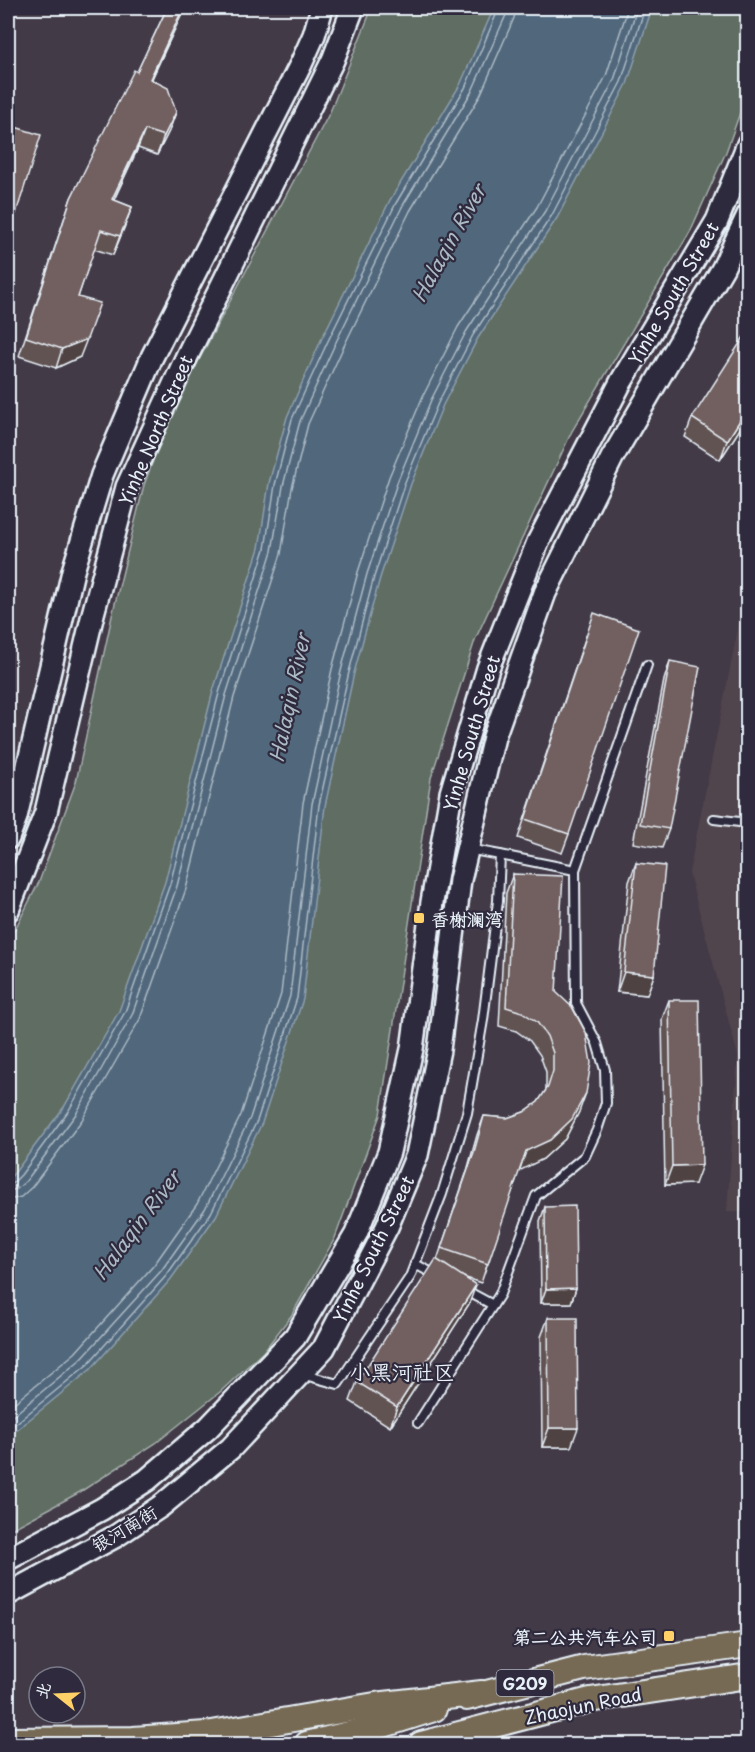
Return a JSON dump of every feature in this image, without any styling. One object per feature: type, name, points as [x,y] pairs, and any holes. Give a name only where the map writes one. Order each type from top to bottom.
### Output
[{"type":"highway","name":"Zhaojun Road","points":[[307,1744],[374,1728],[482,1693],[584,1668],[747,1645]]},
{"type":"highway","name":"Zhaojun Road","points":[[421,1744],[485,1736],[590,1700],[747,1676]]},
{"type":"highway","name":"G209","points":[[8,1740],[133,1739],[206,1734],[375,1705],[482,1693]]},
{"type":"highway","name":"G209","points":[[456,1744],[485,1736]]},
{"type":"main road","name":"Yinhe North Street","points":[[8,838],[16,817],[73,571],[102,475],[152,357],[301,64],[314,35],[322,8]]},
{"type":"main road","name":"Yinhe North Street","points":[[8,910],[46,812],[93,614],[127,487],[188,354],[333,60],[353,8]]},
{"type":"main road","name":"Yinhe South Street","points":[[8,1559],[102,1509],[147,1480],[208,1428],[295,1336],[356,1234],[388,1152],[394,1129],[412,1049],[432,902],[451,793],[488,668],[538,542],[570,477],[621,382],[717,221],[747,144]]},
{"type":"main road","name":"Yinhe South Street","points":[[300,1374],[324,1348],[387,1227],[417,1155],[439,1050],[460,880],[467,849],[494,737],[544,593],[612,458],[723,268],[745,225]]},
{"type":"main road","name":"银河南街","points":[[8,1594],[116,1536],[161,1506],[231,1448],[300,1374]]},
{"type":"street","points":[[717,221],[745,225]]},
{"type":"lane","points":[[418,1423],[500,1294],[536,1196],[585,1156],[606,1103],[605,1070],[597,1043],[576,1003],[574,870],[647,665]]},
{"type":"lane","points":[[714,819],[747,823]]},
{"type":"lane","points":[[467,849],[574,870]]},
{"type":"lane","points":[[300,1374],[338,1384],[410,1277],[442,1194],[467,1113],[483,1020],[498,901],[500,855]]},
{"type":"lane","points":[[415,1264],[444,1279]]},
{"type":"lane","points":[[454,1284],[493,1305]]},
{"type":"shaded area","points":[[747,584],[747,1212],[727,1212],[738,1056],[689,873]]},
{"type":"green space","points":[[372,8],[747,8],[747,93],[726,152],[690,232],[572,431],[475,640],[431,778],[380,1115],[335,1238],[291,1316],[263,1352],[220,1392],[156,1443],[80,1492],[8,1531],[8,943],[39,882],[76,782],[112,616],[144,485],[171,413],[330,112]]},
{"type":"water","name":"Halaqin River","points":[[494,8],[652,8],[627,84],[557,218],[478,338],[443,405],[411,484],[380,578],[354,673],[325,806],[303,999],[262,1123],[216,1216],[171,1279],[91,1369],[8,1437],[8,1180],[64,1107],[119,1011],[165,882],[213,691],[259,548],[269,483],[287,417],[322,338],[390,200],[460,85]]},
{"type":"building","points":[[167,8],[183,8],[150,79],[168,88],[176,112],[164,136],[145,130],[112,199],[132,207],[120,236],[101,230],[78,297],[100,303],[87,339],[62,349],[26,337],[71,198],[134,70],[137,72]]},
{"type":"building","points":[[15,127],[41,135],[12,226],[8,224],[8,149]]},
{"type":"building","points":[[747,332],[747,409],[727,441],[692,418]]},
{"type":"building","points":[[594,613],[639,629],[569,834],[525,819]]},
{"type":"building","points":[[670,661],[700,667],[669,829],[640,824]]},
{"type":"building","points":[[636,863],[665,866],[654,975],[624,972]]},
{"type":"building","points":[[513,874],[563,876],[556,992],[572,1007],[586,1033],[591,1063],[586,1093],[572,1119],[550,1140],[526,1151],[488,1264],[441,1248],[484,1116],[507,1118],[524,1112],[538,1102],[548,1087],[553,1071],[553,1053],[547,1036],[537,1022],[522,1012],[506,1007]]},
{"type":"building","points":[[669,1000],[699,1000],[702,1165],[672,1166]]},
{"type":"building","points":[[575,1206],[576,1288],[546,1289],[545,1207]]},
{"type":"building","points":[[436,1259],[476,1285],[397,1407],[357,1382]]},
{"type":"building","points":[[548,1318],[577,1318],[578,1428],[549,1428]]},
{"type":"place","name":"香榭澜湾","points":[[419,918]]},
{"type":"place","name":"第二公共汽车公司","points":[[669,1636]]},
{"type":"district","name":"小黑河社区","points":[[402,1371]]}]
